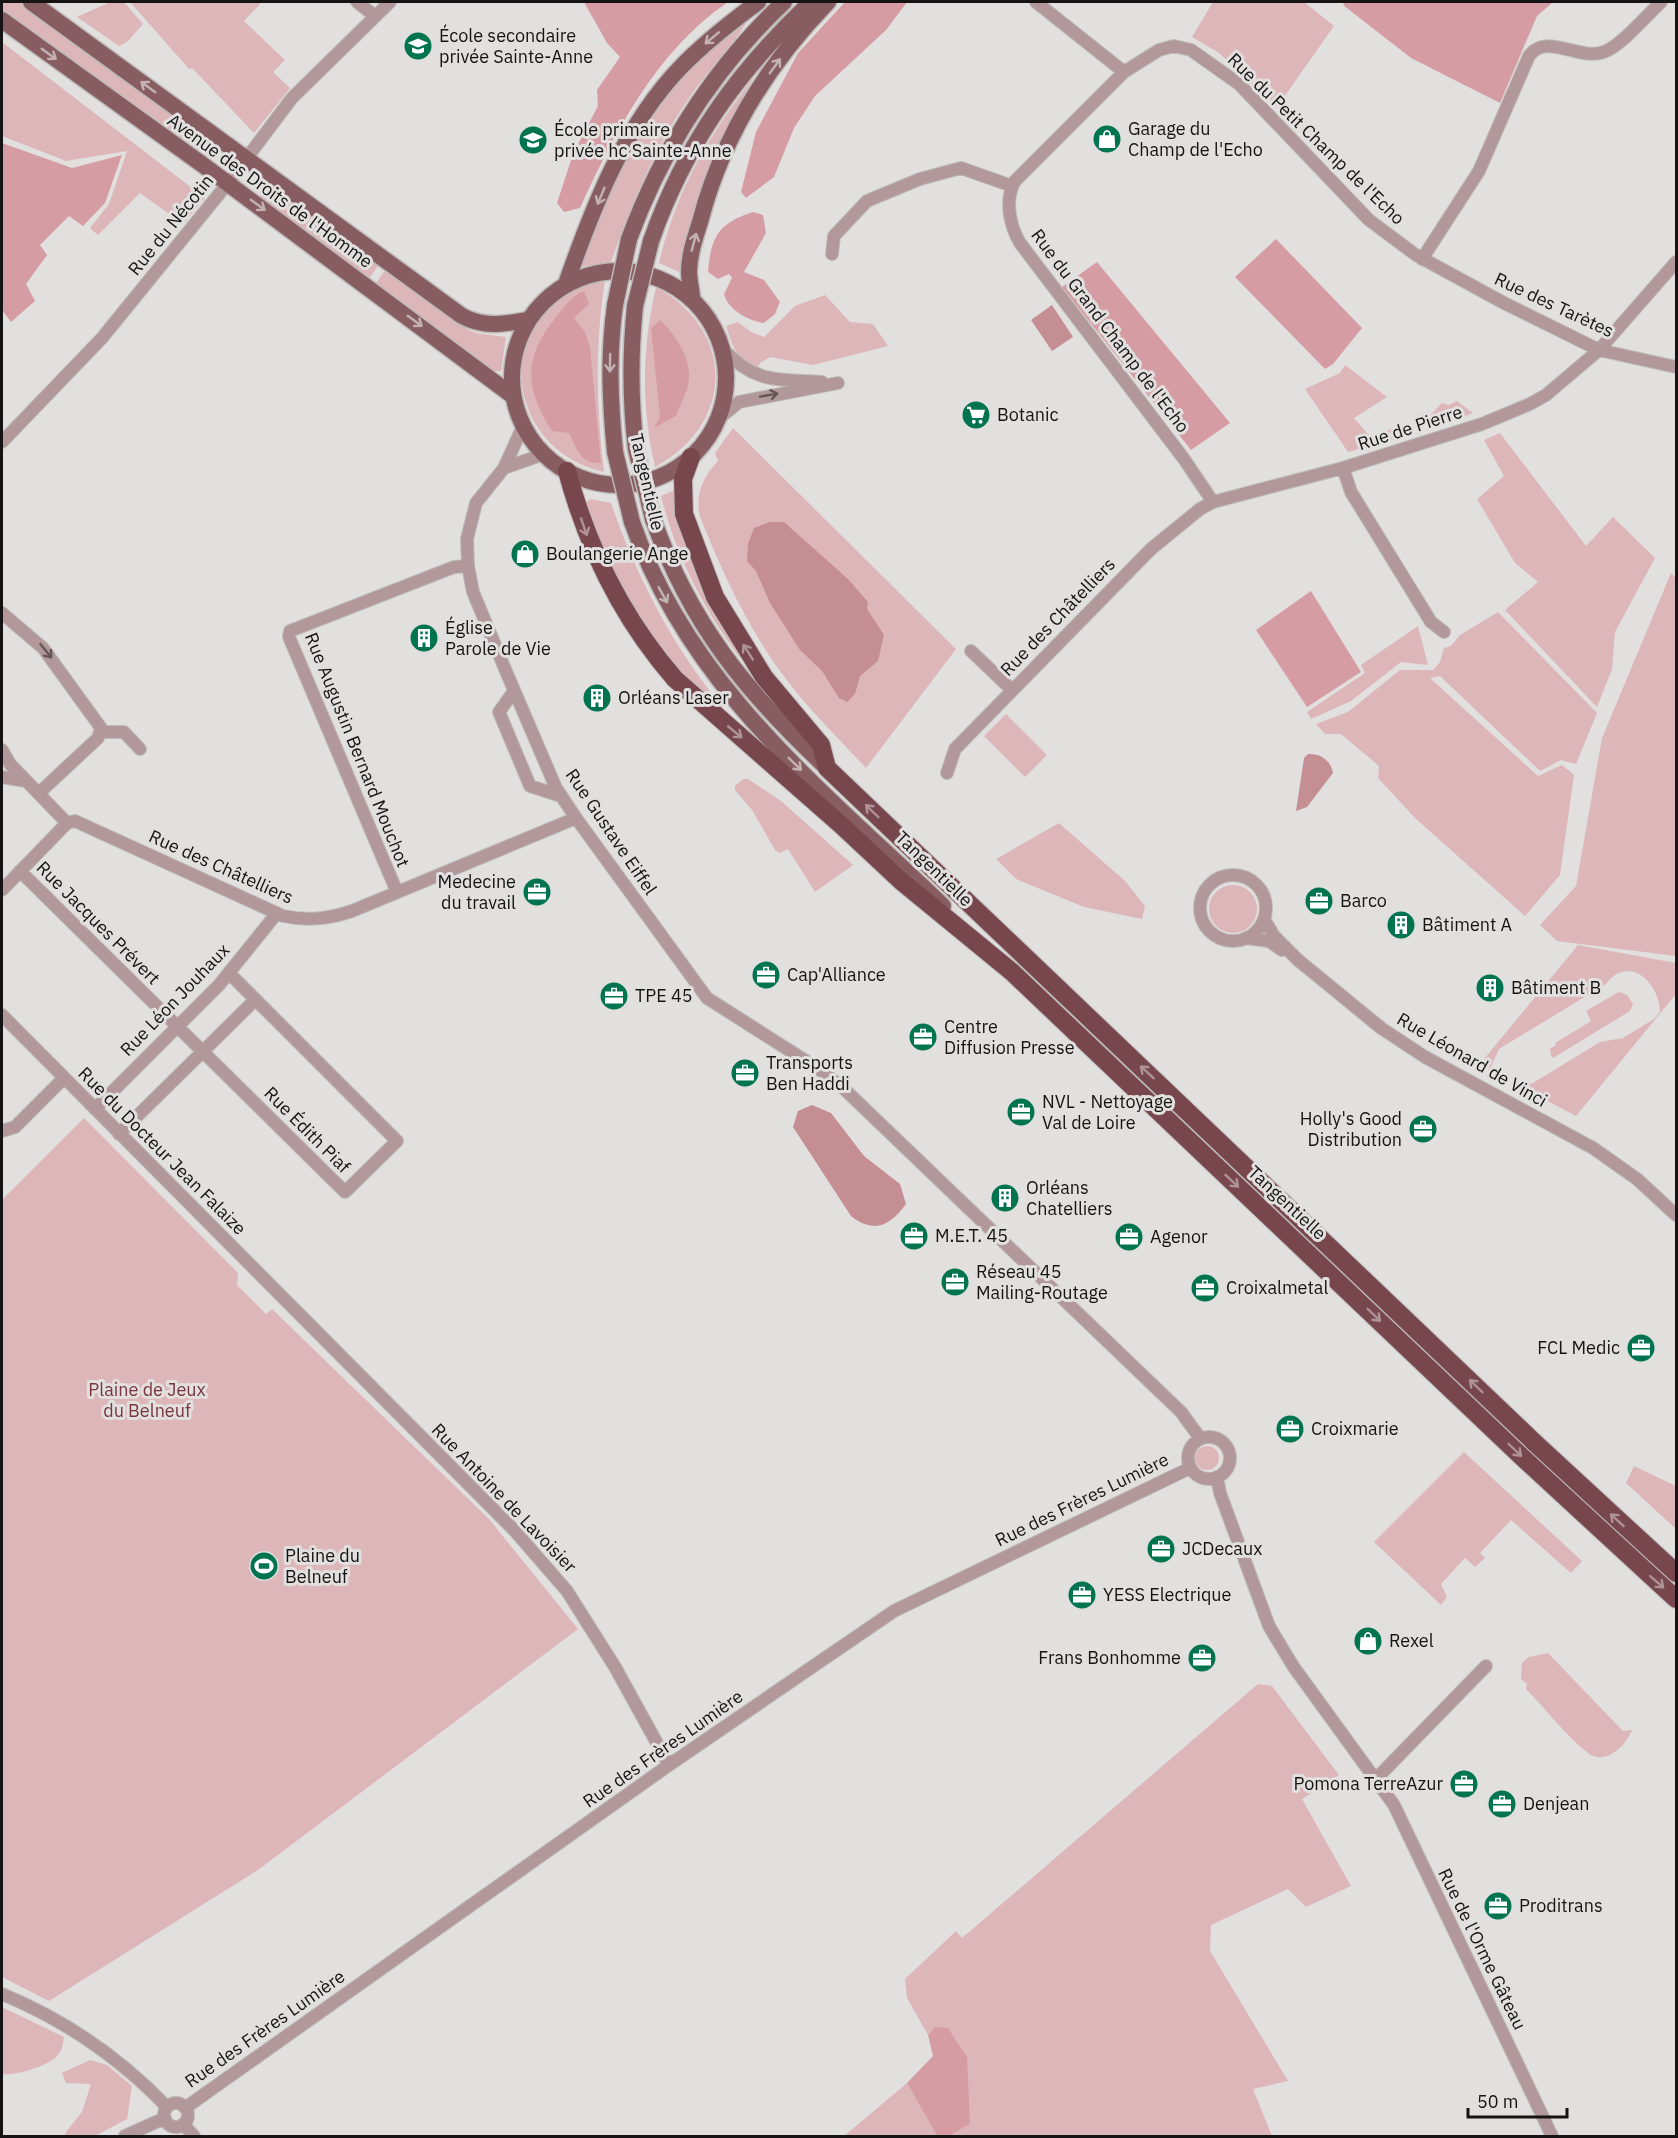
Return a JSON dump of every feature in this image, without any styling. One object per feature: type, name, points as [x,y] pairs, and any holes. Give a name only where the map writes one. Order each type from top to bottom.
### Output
[{"type":"highway","points":[[691,457],[683,479],[684,513],[715,597],[764,677],[821,745],[827,768]]},
{"type":"highway","points":[[567,471],[591,546],[620,606],[652,652],[675,679],[901,881],[1012,972]]},
{"type":"highway","name":"Tangentielle","points":[[827,768],[1535,1443],[1677,1573]]},
{"type":"highway","name":"Tangentielle","points":[[1012,972],[1546,1480],[1677,1599]]},
{"type":"main road","name":"Avenue des Droits de l'Homme","points":[[32,2],[462,316],[476,324],[490,326],[528,320]]},
{"type":"main road","points":[[566,284],[615,162],[638,121],[681,67],[758,2]]},
{"type":"main road","name":"Tangentielle","points":[[784,2],[722,68],[682,125],[645,197],[629,239],[615,305],[610,343],[609,391],[615,452],[632,522],[661,590],[694,648],[722,686],[783,753],[1012,972]]},
{"type":"main road","name":"Tangentielle","points":[[811,2],[755,59],[700,132],[664,202],[651,241],[635,306],[630,359],[631,403],[636,449],[653,519],[678,581],[697,618],[735,672],[791,734],[827,768]]},
{"type":"main road","points":[[692,299],[689,274],[690,257],[706,197],[730,135],[745,107],[788,48],[828,2]]},
{"type":"main road","name":"Avenue des Droits de l'Homme","points":[[2,20],[228,183],[513,396]]},
{"type":"main road","points":[[632,271],[664,280],[692,299],[716,331],[723,349],[726,373],[725,396],[718,419],[707,440],[691,457],[663,476],[631,484],[598,483],[567,471],[544,454],[523,426],[513,396],[512,369],[515,352],[528,320],[545,300],[566,284],[598,272],[632,271]]},
{"type":"street","points":[[357,2],[375,16]]},
{"type":"street","name":"Rue du Nécotin","points":[[2,442],[102,338],[228,183],[292,98],[390,2]]},
{"type":"street","points":[[832,254],[834,236],[867,201],[920,179],[961,168],[1012,186],[1023,171],[1124,72],[1036,2]]},
{"type":"street","points":[[1422,259],[1479,171],[1529,56],[1535,48],[1543,45],[1586,55],[1605,52],[1660,2]]},
{"type":"street","name":"Rue du Petit Champ de l'Echo","points":[[1124,72],[1144,57],[1174,46],[1191,50],[1203,57],[1239,84],[1369,220],[1422,259]]},
{"type":"street","name":"Rue du Grand Champ de l'Echo","points":[[1012,186],[1010,216],[1020,243],[1206,488],[1213,502]]},
{"type":"street","name":"Rue des Tarètes","points":[[1422,259],[1599,350],[1677,366]]},
{"type":"street","name":"Rue de Pierre","points":[[1213,502],[1343,468],[1482,424],[1530,404],[1563,382],[1599,350],[1677,262]]},
{"type":"street","points":[[718,419],[739,402],[838,383],[764,378],[746,371],[723,349]]},
{"type":"street","name":"Rue Gustave Eiffel","points":[[523,426],[504,468],[476,503],[467,539],[468,566],[473,592],[561,796],[707,998],[817,1068],[841,1086],[1181,1412],[1200,1438]]},
{"type":"street","points":[[504,468],[544,454]]},
{"type":"street","points":[[1343,468],[1351,492],[1431,622],[1444,632]]},
{"type":"street","name":"Rue des Châtelliers","points":[[947,773],[955,749],[1012,690],[1151,549],[1181,523],[1213,502]]},
{"type":"street","name":"Rue Augustin Bernard Mouchot","points":[[397,892],[289,637],[290,631],[454,567],[468,566]]},
{"type":"street","points":[[2,613],[43,648],[99,724],[101,732]]},
{"type":"street","points":[[971,651],[1012,690]]},
{"type":"street","points":[[514,691],[499,712],[530,786],[561,796]]},
{"type":"street","points":[[39,793],[101,732],[124,732],[140,749]]},
{"type":"street","name":"Rue des Châtelliers","points":[[2,750],[10,764],[67,822],[75,821],[277,913],[300,919],[329,919],[576,818]]},
{"type":"street","points":[[2,777],[27,781]]},
{"type":"street","points":[[2,890],[67,822]]},
{"type":"street","name":"Rue Jacques Prévert","points":[[20,871],[177,1027]]},
{"type":"street","name":"Rue Léonard de Vinci","points":[[1298,960],[1274,936],[1264,919],[1264,897],[1250,880],[1228,875],[1207,887],[1200,910],[1206,926],[1224,939],[1246,938],[1269,941],[1298,960],[1390,1034],[1425,1057],[1593,1148],[1637,1179],[1677,1215]]},
{"type":"street","name":"Rue Léon Jouhaux","points":[[94,1109],[229,973],[277,913]]},
{"type":"street","points":[[1246,938],[1260,927],[1264,919]]},
{"type":"street","name":"Rue Édith Piaf","points":[[177,1027],[345,1192],[397,1141],[229,973]]},
{"type":"street","points":[[120,1134],[255,1000]]},
{"type":"street","name":"Rue du Docteur Jean Falaize","points":[[2,1015],[297,1314]]},
{"type":"street","points":[[2,1131],[15,1126],[64,1078]]},
{"type":"street","name":"Rue Antoine de Lavoisier","points":[[297,1314],[514,1530],[567,1591],[615,1667],[669,1765]]},
{"type":"street","points":[[1200,1438],[1219,1439],[1228,1449],[1229,1462],[1223,1474],[1217,1477],[1202,1478],[1190,1468],[1188,1461],[1190,1448],[1200,1438]]},
{"type":"street","name":"Rue des Frères Lumière","points":[[185,2108],[669,1765],[894,1611],[1190,1468]]},
{"type":"street","name":"Rue de l'Orme Gâteau","points":[[1217,1477],[1220,1493],[1269,1626],[1293,1666],[1377,1778],[1394,1805],[1552,2136]]},
{"type":"street","points":[[1377,1778],[1486,1666]]},
{"type":"street","points":[[2,1994],[59,2020],[97,2045],[166,2113],[172,2126],[183,2124],[188,2117],[185,2108],[177,2103],[166,2113],[124,2136]]},
{"type":"street","points":[[183,2124],[194,2136]]},
{"type":"green space","points":[[2,2],[19,2],[214,143],[204,158],[2,11]]},
{"type":"green space","points":[[110,2],[124,2],[143,24],[127,42],[119,46],[77,17]]},
{"type":"green space","points":[[130,2],[262,2],[244,21],[285,60],[273,72],[290,88],[254,133],[192,68],[189,69]]},
{"type":"green space","points":[[1213,2],[1304,2],[1334,26],[1277,107],[1219,53],[1192,37]]},
{"type":"green space","points":[[752,12],[738,35],[695,90],[664,139],[635,200],[611,262],[581,267],[617,173],[643,126],[693,65]]},
{"type":"green space","points":[[2,42],[205,198],[183,224],[140,193],[98,235],[90,228],[109,204],[127,151],[66,161],[2,136]]},
{"type":"green space","points":[[754,77],[719,148],[693,222],[679,272],[659,263],[675,211],[708,143]]},
{"type":"green space","points":[[268,183],[379,264],[369,279],[259,197]]},
{"type":"green space","points":[[386,269],[467,329],[475,333],[506,337],[501,371],[494,371],[376,283]]},
{"type":"green space","points":[[605,280],[598,376],[599,424],[604,472],[576,462],[553,445],[536,424],[525,400],[522,374],[526,348],[538,323],[569,292],[586,284]]},
{"type":"green space","points":[[656,287],[682,306],[701,328],[712,352],[715,377],[712,403],[700,427],[681,449],[655,467],[647,422],[645,377],[648,332]]},
{"type":"green space","points":[[825,295],[850,322],[873,324],[888,346],[813,365],[770,357],[760,363],[757,370],[740,358],[726,326],[738,322],[751,332],[764,337],[795,306]]},
{"type":"green space","points":[[1345,365],[1387,397],[1354,418],[1373,440],[1390,429],[1399,438],[1348,452],[1305,389],[1340,373]]},
{"type":"green space","points":[[1457,401],[1473,413],[1429,429],[1416,419],[1420,414],[1429,416],[1442,403],[1449,405]]},
{"type":"green space","points":[[733,428],[956,649],[866,768],[825,725],[772,660],[737,600],[699,514],[702,485],[718,461],[715,453]]},
{"type":"green space","points":[[1500,433],[1586,546],[1613,517],[1655,558],[1615,632],[1612,669],[1597,707],[1505,610],[1538,582],[1515,563],[1477,499],[1504,476],[1484,440]]},
{"type":"green space","points":[[675,490],[764,686],[730,644],[688,573],[668,522],[661,496]]},
{"type":"green space","points":[[590,499],[611,503],[634,563],[663,620],[697,674],[737,724],[660,654],[606,566],[586,503]]},
{"type":"green space","points":[[1671,573],[1676,578],[1676,956],[1557,941],[1540,925],[1576,886],[1602,738]]},
{"type":"green space","points":[[1498,612],[1597,713],[1576,764],[1561,760],[1540,771],[1440,676],[1430,678],[1538,776],[1562,765],[1574,775],[1560,875],[1525,916],[1415,818],[1378,778],[1379,766],[1341,734],[1325,734],[1316,724],[1348,712],[1400,670],[1433,670],[1440,662],[1444,648],[1451,646],[1460,635]]},
{"type":"green space","points":[[1418,626],[1428,665],[1401,662],[1351,701],[1311,719],[1307,712],[1365,673],[1361,665]]},
{"type":"green space","points":[[1006,714],[1047,755],[1025,777],[984,736]]},
{"type":"green space","points":[[743,779],[748,779],[781,801],[853,865],[815,892],[788,849],[779,853],[775,850],[752,810],[735,790],[735,786]]},
{"type":"green space","points":[[1059,823],[1125,881],[1145,906],[1142,919],[1084,907],[1016,879],[996,859]]},
{"type":"green space","points":[[1228,885],[1238,885],[1250,892],[1257,904],[1257,914],[1250,926],[1238,933],[1228,933],[1213,922],[1209,914],[1209,904],[1220,889]]},
{"type":"green space","points":[[1578,945],[1676,963],[1676,994],[1576,1116],[1519,1086],[1533,1083],[1600,1042],[1623,1038],[1654,1019],[1660,1012],[1659,1001],[1655,991],[1642,976],[1624,971],[1615,975],[1606,984],[1499,1049],[1490,1069],[1480,1064]]},
{"type":"green space","points":[[1619,992],[1627,995],[1633,1004],[1630,1011],[1553,1058],[1550,1049],[1556,1045],[1555,1043],[1591,1021],[1586,1011]]},
{"type":"green space","name":"Plaine du Belneuf","points":[[84,1118],[238,1273],[237,1285],[266,1314],[272,1309],[489,1519],[578,1629],[258,1870],[49,2001],[2,1977],[2,1200]]},
{"type":"green space","points":[[1207,1446],[1215,1450],[1219,1458],[1215,1466],[1207,1470],[1199,1466],[1195,1458],[1199,1450]]},
{"type":"green space","points":[[1464,1452],[1582,1561],[1571,1573],[1511,1520],[1480,1553],[1485,1558],[1475,1567],[1465,1558],[1441,1584],[1447,1597],[1441,1605],[1374,1542]]},
{"type":"green space","points":[[1634,1466],[1676,1486],[1676,1529],[1626,1483]]},
{"type":"green space","points":[[1548,1653],[1623,1731],[1632,1730],[1620,1748],[1608,1756],[1601,1757],[1588,1753],[1564,1731],[1526,1689],[1527,1684],[1521,1679],[1522,1663],[1529,1657]]},
{"type":"green space","points":[[1258,1684],[1272,1686],[1339,1775],[1302,1799],[1351,1886],[1306,1907],[1288,1889],[1211,1925],[1210,1951],[1288,2081],[1253,2089],[1272,2136],[949,2136],[970,2124],[935,2027],[928,2035],[907,1998],[905,1979],[956,1931],[962,1938]]},
{"type":"green space","points":[[2,2007],[64,2037],[59,2054],[53,2060],[31,2070],[2,2074]]},
{"type":"green space","points":[[90,2060],[107,2065],[132,2086],[127,2119],[95,2136],[65,2136],[82,2112],[91,2084],[66,2083],[62,2073]]},
{"type":"green space","points":[[907,2083],[937,2136],[844,2136]]},
{"type":"shaded area","points":[[584,2],[728,2],[679,44],[659,69],[623,122],[580,208],[564,212],[557,203],[573,154],[598,106],[597,90],[620,57],[607,43]]},
{"type":"shaded area","points":[[845,2],[907,2],[886,30],[815,96],[794,128],[774,177],[746,198],[741,192],[756,132],[798,53]]},
{"type":"shaded area","points":[[1345,2],[1553,2],[1537,16],[1500,103],[1411,58],[1343,5]]},
{"type":"shaded area","points":[[2,143],[72,168],[122,155],[105,203],[83,226],[69,216],[40,245],[47,255],[26,284],[35,301],[11,322],[2,310]]},
{"type":"shaded area","points":[[753,212],[763,215],[766,233],[744,272],[764,280],[780,302],[775,314],[764,323],[752,320],[734,310],[726,300],[724,294],[732,278],[729,274],[718,279],[708,272],[712,249],[719,233],[732,221]]},
{"type":"shaded area","points":[[1276,239],[1362,328],[1333,364],[1325,369],[1235,277]]},
{"type":"shaded area","points":[[1097,262],[1230,423],[1191,450],[1062,287]]},
{"type":"shaded area","points":[[584,291],[589,304],[574,318],[585,332],[590,347],[601,463],[584,459],[569,433],[552,431],[536,400],[532,386],[531,372],[538,345],[566,305]]},
{"type":"shaded area","points":[[1052,305],[1073,337],[1052,351],[1031,320]]},
{"type":"shaded area","points":[[660,320],[671,332],[685,355],[689,379],[686,393],[676,416],[654,428],[660,417],[651,328]]},
{"type":"shaded area","points":[[770,522],[784,522],[848,579],[868,602],[867,609],[884,635],[878,661],[860,676],[855,694],[847,702],[839,698],[822,671],[800,650],[770,603],[756,571],[747,561],[748,544],[754,528]]},
{"type":"shaded area","points":[[1311,591],[1361,672],[1307,707],[1256,630]]},
{"type":"shaded area","points":[[1308,754],[1325,759],[1333,773],[1307,807],[1296,811],[1304,758]]},
{"type":"shaded area","points":[[812,1105],[831,1113],[864,1156],[900,1184],[906,1204],[894,1218],[874,1226],[859,1222],[851,1216],[793,1127],[798,1111]]},
{"type":"shaded area","points":[[935,2027],[948,2028],[967,2057],[970,2124],[949,2136],[937,2136],[907,2083],[933,2056],[928,2035]]},
{"type":"place","name":"École secondaire privée Sainte-Anne","points":[[418,46]]},
{"type":"place","name":"Garage du Champ de l'Echo","points":[[1107,139]]},
{"type":"place","name":"École primaire privée hc Sainte-Anne","points":[[533,140]]},
{"type":"place","name":"Botanic","points":[[976,415]]},
{"type":"place","name":"Boulangerie Ange","points":[[525,554]]},
{"type":"place","name":"Église Parole de Vie","points":[[424,638]]},
{"type":"place","name":"Orléans Laser","points":[[597,698]]},
{"type":"place","name":"Medecine du travail","points":[[537,892]]},
{"type":"place","name":"Barco","points":[[1319,901]]},
{"type":"place","name":"Bâtiment A","points":[[1401,925]]},
{"type":"place","name":"Cap'Alliance","points":[[766,975]]},
{"type":"place","name":"Bâtiment B","points":[[1490,988]]},
{"type":"place","name":"TPE 45","points":[[614,996]]},
{"type":"place","name":"Centre Diffusion Presse","points":[[923,1037]]},
{"type":"place","name":"Transports Ben Haddi","points":[[745,1073]]},
{"type":"place","name":"NVL - Nettoyage Val de Loire","points":[[1021,1112]]},
{"type":"place","name":"Holly's Good Distribution","points":[[1423,1129]]},
{"type":"place","name":"Orléans Chatelliers","points":[[1005,1198]]},
{"type":"place","name":"M.E.T. 45","points":[[914,1236]]},
{"type":"place","name":"Agenor","points":[[1129,1237]]},
{"type":"place","name":"Réseau 45 Mailing-Routage","points":[[955,1282]]},
{"type":"place","name":"Croixalmetal","points":[[1205,1288]]},
{"type":"place","name":"FCL Medic","points":[[1641,1348]]},
{"type":"place","name":"Croixmarie","points":[[1290,1429]]},
{"type":"place","name":"JCDecaux","points":[[1161,1549]]},
{"type":"place","name":"Plaine du Belneuf","points":[[264,1566]]},
{"type":"place","name":"YESS Electrique","points":[[1082,1595]]},
{"type":"place","name":"Rexel","points":[[1368,1641]]},
{"type":"place","name":"Frans Bonhomme","points":[[1202,1658]]},
{"type":"place","name":"Pomona TerreAzur","points":[[1464,1784]]},
{"type":"place","name":"Denjean","points":[[1502,1804]]},
{"type":"place","name":"Proditrans","points":[[1498,1906]]},
{"type":"park label","name":"Plaine de Jeux du Belneuf","points":[[147,1400]]}]
